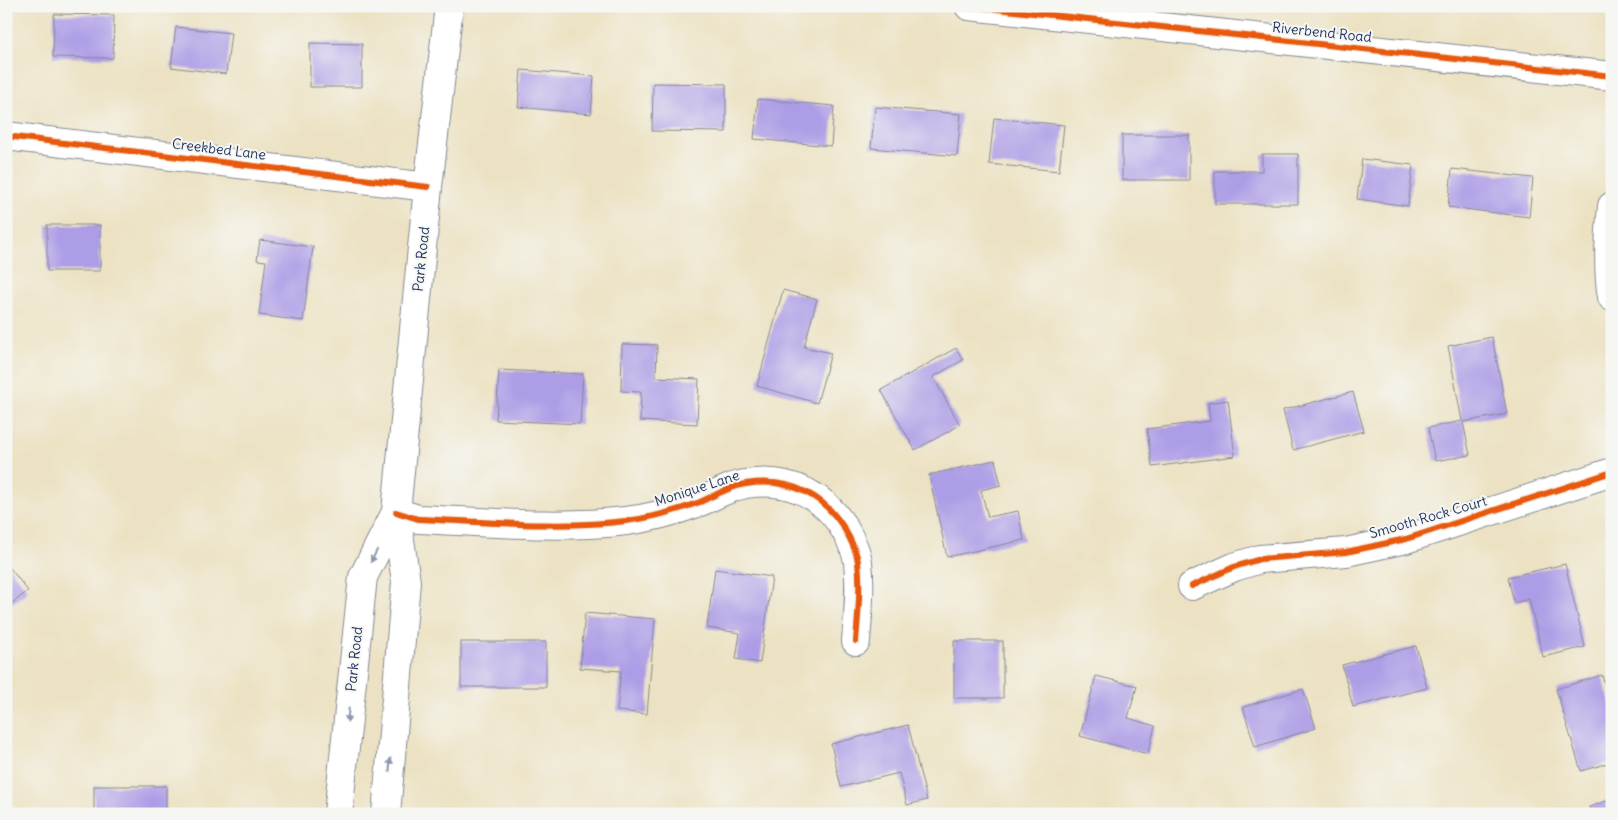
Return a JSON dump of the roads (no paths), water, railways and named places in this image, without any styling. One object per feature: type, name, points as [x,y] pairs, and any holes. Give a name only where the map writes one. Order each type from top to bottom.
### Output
[{"type":"street","name":"Park Road","points":[[386,814],[406,582],[396,512],[428,187],[449,6]]},
{"type":"street","name":"Riverbend Road","points":[[969,6],[1612,76]]},
{"type":"street","name":"Creekbed Lane","points":[[6,136],[428,187]]},
{"type":"street","points":[[1612,206],[1610,227],[1610,286],[1612,298]]},
{"type":"street","name":"Smooth Rock Court","points":[[1192,586],[1234,567],[1260,559],[1346,552],[1406,540],[1612,472]]},
{"type":"street","name":"Monique Lane","points":[[396,512],[418,519],[557,524],[617,522],[640,519],[685,507],[744,484],[771,482],[798,488],[821,502],[841,523],[855,549],[858,560],[860,601],[856,641]]},
{"type":"street","name":"Park Road","points":[[338,814],[363,577],[396,512]]}]
